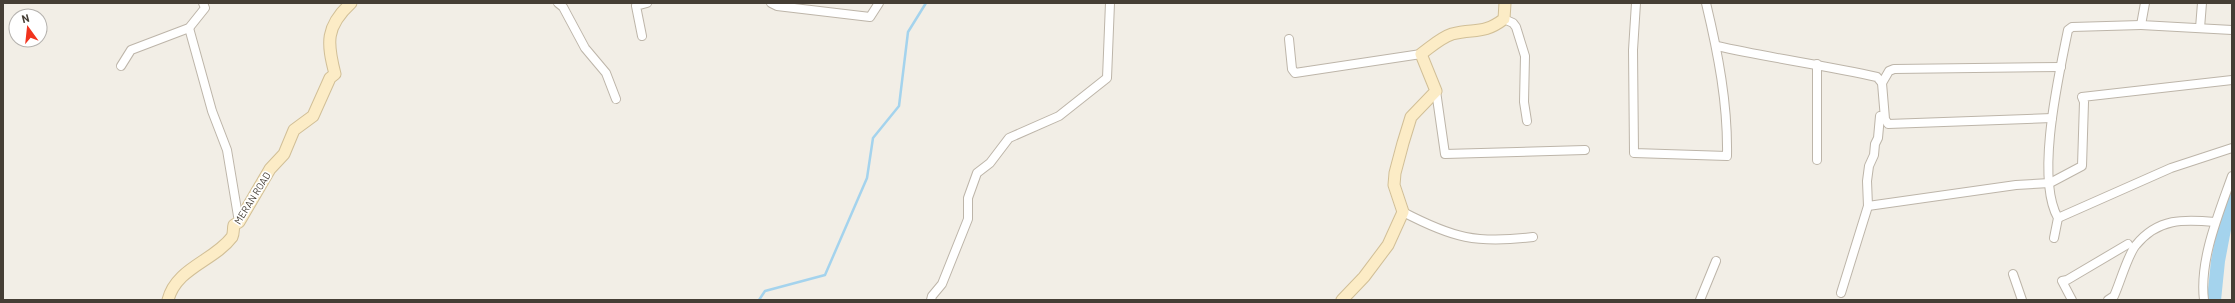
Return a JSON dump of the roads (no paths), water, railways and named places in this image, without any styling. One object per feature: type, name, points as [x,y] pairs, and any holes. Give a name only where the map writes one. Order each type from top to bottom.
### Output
[{"type":"street","points":[[121,66],[131,50],[189,28],[205,8],[203,3]]},
{"type":"street","name":"MERAN ROAD","points":[[168,300],[173,289],[192,267],[208,258],[231,237],[234,225],[238,222],[270,170],[284,154],[294,130],[313,116],[330,78],[335,74],[329,47],[330,32],[338,15],[351,3]]},
{"type":"street","points":[[558,3],[563,7],[585,48],[606,73],[616,99]]},
{"type":"street","points":[[642,36],[636,6],[647,3]]},
{"type":"street","points":[[771,3],[777,6],[870,17],[879,3]]},
{"type":"street","points":[[931,300],[932,296],[942,284],[955,248],[968,219],[968,198],[977,173],[990,163],[1009,138],[1017,132],[1059,116],[1106,78],[1110,3]]},
{"type":"street","points":[[1289,39],[1292,69],[1295,73],[1421,54],[1441,39],[1453,34],[1492,28],[1504,19],[1505,3]]},
{"type":"street","points":[[1636,3],[1633,73],[1633,150],[1636,154],[1727,156],[1727,129],[1717,46],[1706,3]]},
{"type":"street","points":[[2141,25],[2145,3]]},
{"type":"street","points":[[2200,28],[2202,3]]},
{"type":"street","points":[[1504,19],[1513,23],[1516,28],[1525,56],[1524,102],[1528,121]]},
{"type":"street","points":[[2054,238],[2058,218],[2053,209],[2048,149],[2061,67],[2070,28],[2141,25],[2232,30]]},
{"type":"street","points":[[189,28],[212,111],[227,150],[238,222]]},
{"type":"street","points":[[1717,46],[1776,59],[1817,64],[1881,79],[1885,119],[1888,124],[2052,118]]},
{"type":"street","points":[[1421,54],[1436,91],[1445,154],[1586,150]]},
{"type":"street","points":[[1817,64],[1817,160]]},
{"type":"street","points":[[1882,83],[1889,71],[1894,69],[2061,67]]},
{"type":"street","points":[[1841,293],[1868,206],[1866,181],[1881,124],[1876,77]]},
{"type":"street","points":[[1868,206],[2016,185],[2050,183],[2082,166],[2084,102],[2082,97],[2232,80]]},
{"type":"street","points":[[1342,300],[1364,277],[1388,245],[1403,212],[1394,185],[1395,173],[1402,143],[1411,118],[1436,91]]},
{"type":"street","points":[[2058,218],[2171,168],[2232,148]]},
{"type":"street","points":[[2204,300],[2203,282],[2215,222],[2232,176]]},
{"type":"street","points":[[1403,212],[1437,230],[1474,240],[1504,240],[1532,237]]},
{"type":"street","points":[[2108,300],[2114,296],[2136,245],[2158,225],[2190,220],[2215,222]]},
{"type":"street","points":[[2072,300],[2062,281],[2067,280],[2128,244]]},
{"type":"street","points":[[1700,300],[1716,262]]},
{"type":"street","points":[[2013,274],[2022,300]]},
{"type":"waterway","points":[[759,300],[765,291],[825,275],[867,178],[873,138],[899,106],[908,32],[926,3]]},
{"type":"waterway","points":[[2214,300],[2218,261],[2232,187]]}]
